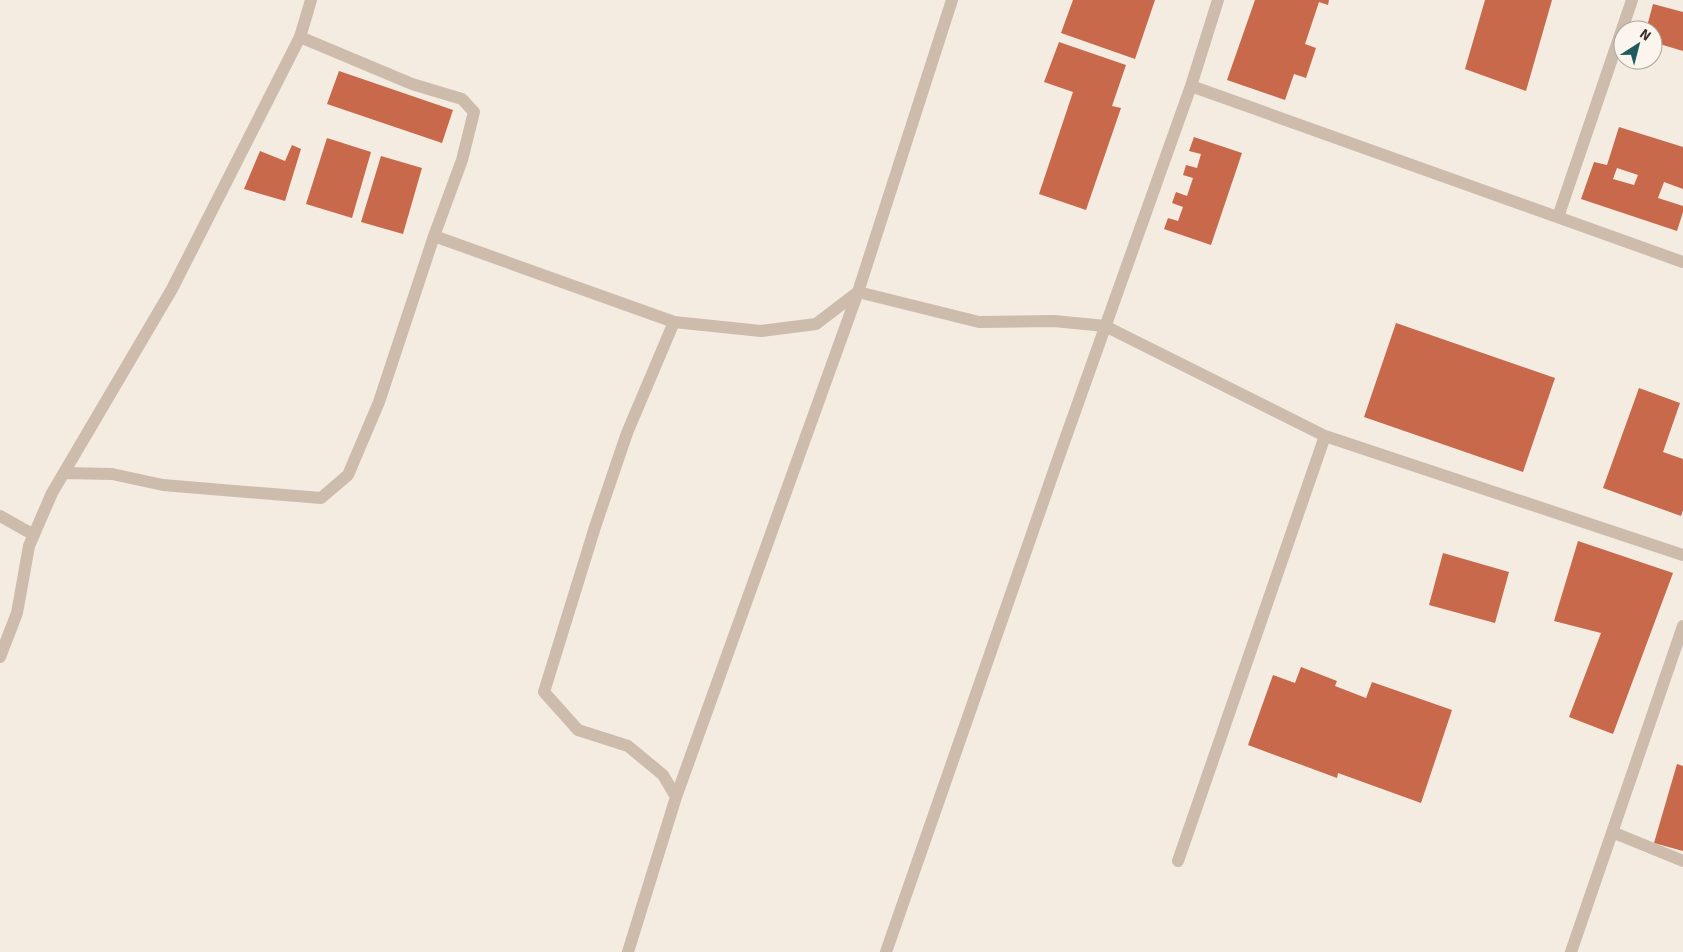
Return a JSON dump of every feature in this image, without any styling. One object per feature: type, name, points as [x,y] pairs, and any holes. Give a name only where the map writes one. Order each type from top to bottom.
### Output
[{"type":"street","points":[[0,657],[17,614],[29,546],[52,493],[172,289],[300,37],[311,0]]},
{"type":"street","points":[[628,952],[676,797],[858,292],[952,0]]},
{"type":"street","points":[[886,952],[1191,86],[1218,0]]},
{"type":"street","points":[[1558,217],[1632,0]]},
{"type":"street","points":[[64,473],[112,474],[164,484],[321,498],[348,475],[379,402],[434,236],[462,160],[474,112],[462,99],[412,84],[300,37]]},
{"type":"street","points":[[1191,86],[1683,262]]},
{"type":"street","points":[[434,236],[674,322],[761,331],[816,324],[858,292]]},
{"type":"street","points":[[858,292],[979,322],[1054,321],[1106,326],[1325,436],[1683,555]]},
{"type":"street","points":[[674,322],[627,433],[595,526],[544,692],[578,730],[628,746],[663,775],[676,797]]},
{"type":"street","points":[[1178,861],[1325,436]]},
{"type":"street","points":[[0,516],[34,536]]},
{"type":"street","points":[[1571,952],[1683,626]]},
{"type":"street","points":[[1612,832],[1683,861]]},
{"type":"building","points":[[1073,0],[1155,0],[1135,59],[1061,33]]},
{"type":"building","points":[[1255,0],[1329,0],[1328,5],[1319,2],[1305,44],[1316,48],[1306,78],[1294,74],[1285,100],[1227,80]]},
{"type":"building","points":[[1485,0],[1552,0],[1526,91],[1465,69]]},
{"type":"building","points":[[1653,4],[1683,12],[1683,51],[1663,45],[1663,20],[1649,20]]},
{"type":"building","points":[[1059,42],[1126,65],[1112,106],[1121,108],[1086,210],[1039,194],[1073,92],[1044,82]]},
{"type":"building","points":[[339,71],[453,110],[442,143],[327,104]]},
{"type":"building","points":[[1619,127],[1683,147],[1683,189],[1664,182],[1658,198],[1683,206],[1677,231],[1581,199],[1594,162],[1607,165]],"holes":[[[1617,168],[1638,175],[1634,185],[1613,179]]]},
{"type":"building","points":[[1194,137],[1242,153],[1211,245],[1164,229],[1168,218],[1178,221],[1183,207],[1172,203],[1176,192],[1187,196],[1193,178],[1183,175],[1186,165],[1197,168],[1201,154],[1189,151]]},
{"type":"building","points":[[327,138],[371,152],[352,218],[306,204]]},
{"type":"building","points":[[292,145],[301,149],[285,201],[244,189],[260,151],[285,161]]},
{"type":"building","points":[[381,156],[422,168],[403,234],[361,222]]},
{"type":"building","points":[[1396,323],[1555,378],[1523,472],[1364,417]]},
{"type":"building","points":[[1639,388],[1680,403],[1663,452],[1683,459],[1683,510],[1681,516],[1603,488]]},
{"type":"building","points":[[1578,541],[1673,573],[1613,734],[1569,717],[1601,633],[1554,621]]},
{"type":"building","points":[[1443,553],[1509,572],[1495,623],[1429,605]]},
{"type":"building","points":[[1301,667],[1337,681],[1335,686],[1366,698],[1372,682],[1452,710],[1421,803],[1338,773],[1337,778],[1248,745],[1273,675],[1295,683]]},
{"type":"building","points":[[1677,764],[1683,766],[1683,851],[1654,843]]}]
